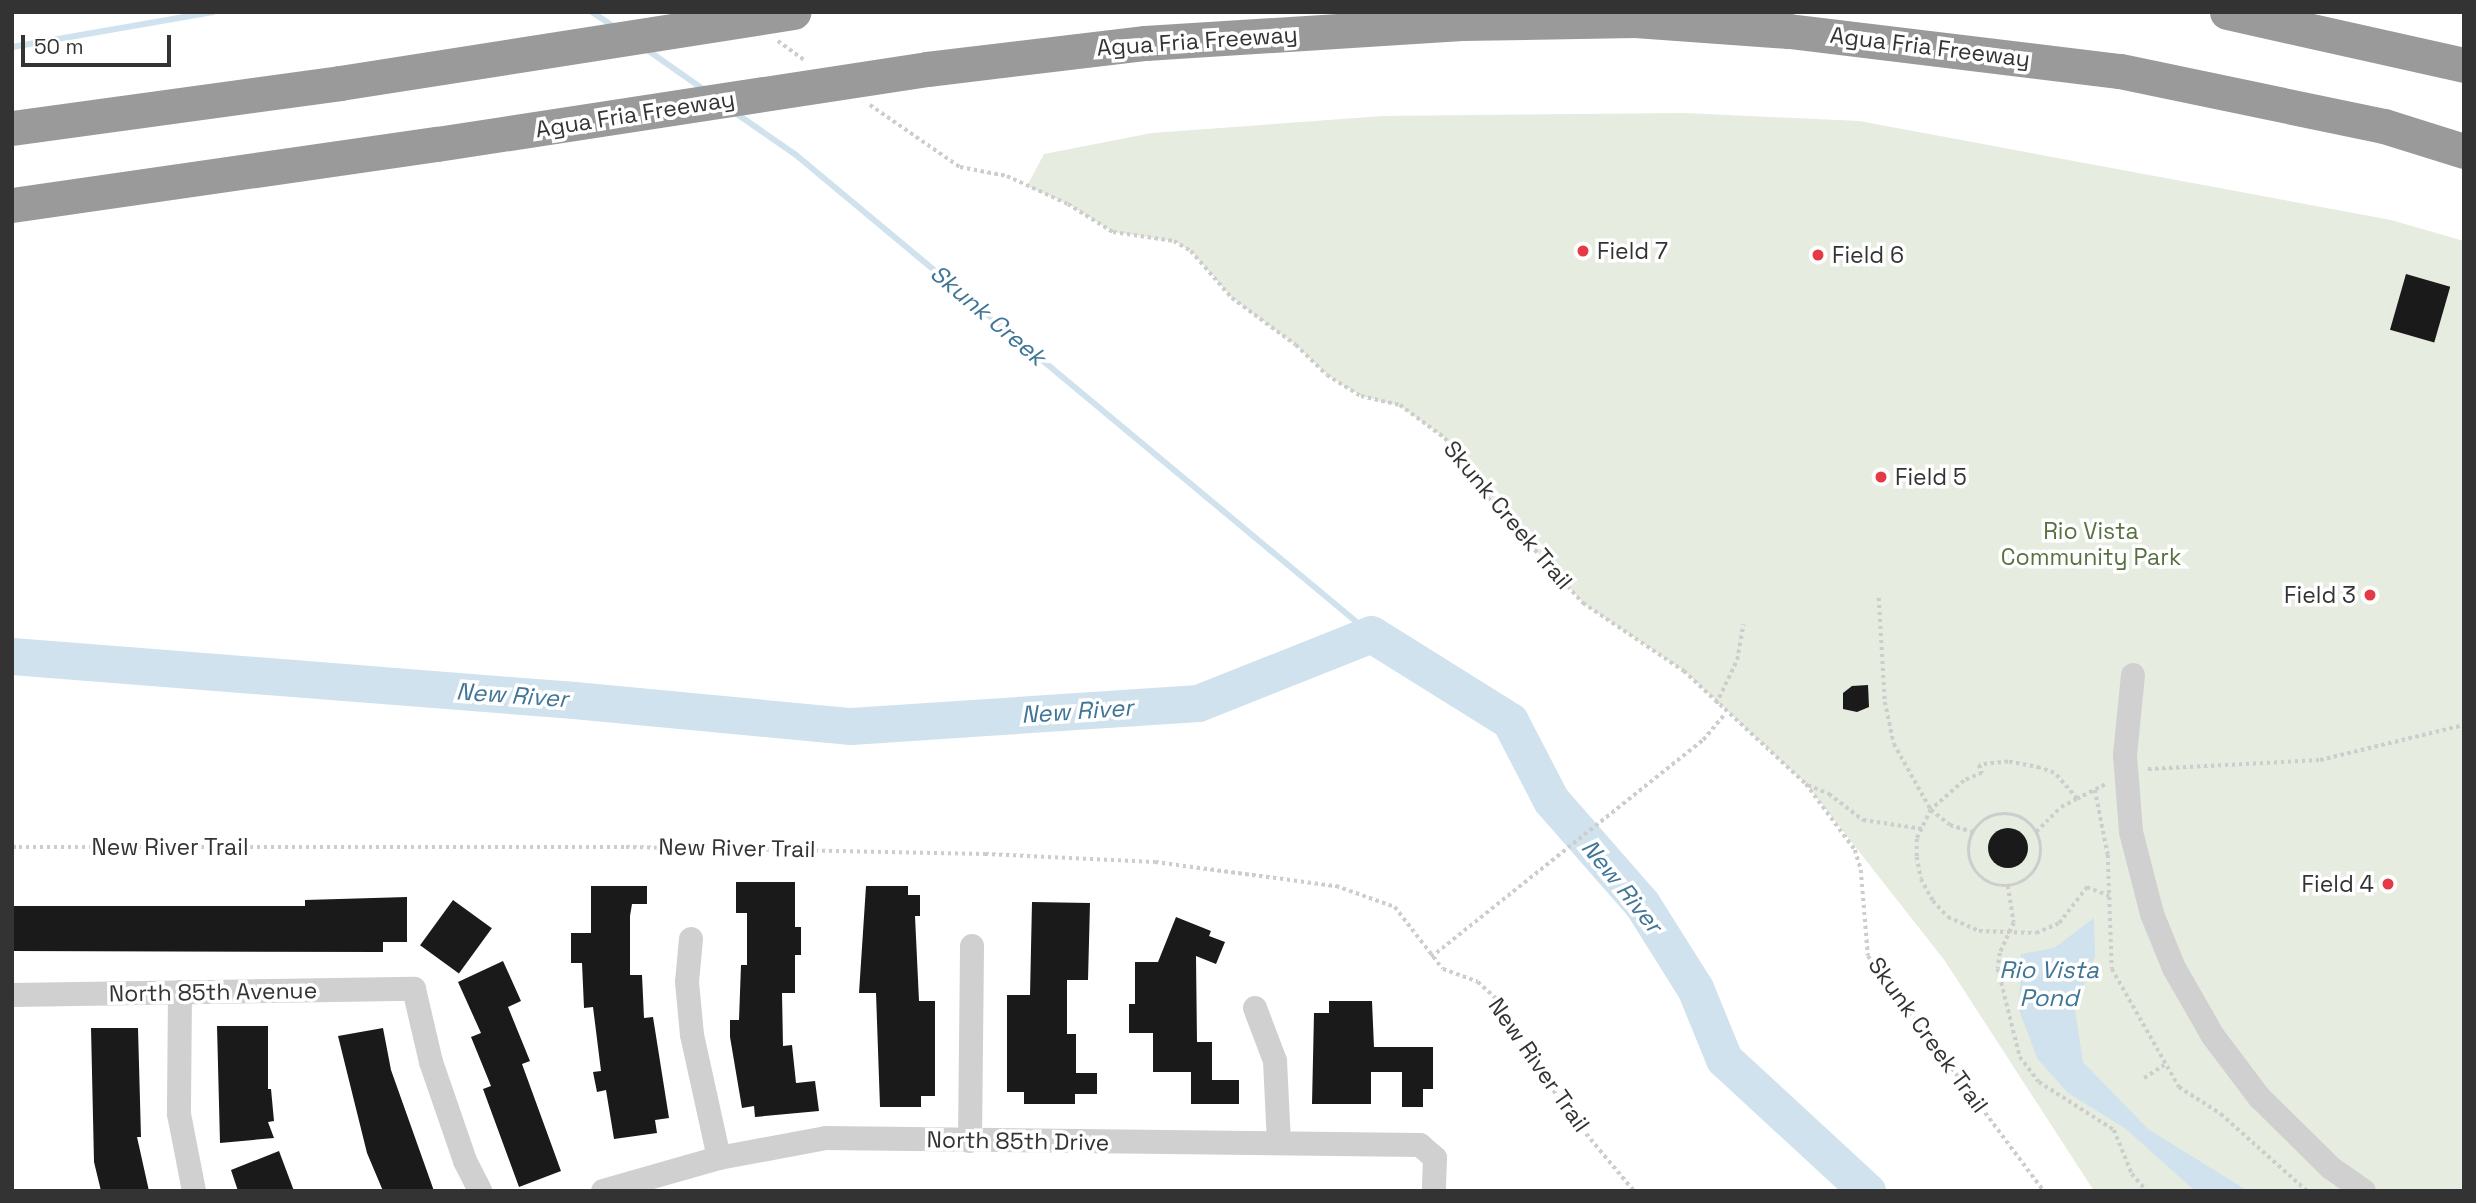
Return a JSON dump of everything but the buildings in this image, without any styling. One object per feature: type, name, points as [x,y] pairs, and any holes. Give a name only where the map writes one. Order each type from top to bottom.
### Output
[{"type":"highway","points":[[12,128],[340,83],[793,12]]},
{"type":"highway","points":[[2227,12],[2464,65]]},
{"type":"highway","name":"Agua Fria Freeway","points":[[12,205],[437,144],[927,69],[1144,43],[1461,23],[1635,19],[1855,38],[2120,71],[2384,126],[2464,151]]},
{"type":"street","points":[[2133,675],[2125,755],[2129,820],[2150,907],[2174,968],[2218,1044],[2259,1097],[2330,1168],[2364,1191]]},
{"type":"street","points":[[691,939],[687,982],[692,1035],[719,1158]]},
{"type":"street","points":[[971,1141],[972,946]]},
{"type":"street","name":"North 85th Avenue","points":[[12,995],[414,989],[431,1062],[480,1191]]},
{"type":"street","points":[[180,992],[179,1114],[194,1191]]},
{"type":"street","points":[[1255,1007],[1275,1061],[1279,1143]]},
{"type":"street","name":"North 85th Drive","points":[[603,1191],[719,1158],[826,1138],[1420,1145],[1435,1158],[1434,1191]]},
{"type":"path","name":"Skunk Creek Trail","points":[[885,115],[961,167],[1007,176],[1068,204],[1113,232],[1174,241],[1191,251],[1232,298],[1296,345],[1327,375],[1361,396],[1400,405],[1445,438],[1488,498],[1583,603],[1684,671],[1725,714],[1782,758],[1806,784],[1855,850],[1861,870],[1867,956],[2044,1191]]},
{"type":"path","points":[[1880,598],[1885,702],[1895,744],[1931,810],[1950,825],[1973,832]]},
{"type":"path","points":[[1716,704],[1737,660],[1743,625]]},
{"type":"path","points":[[1431,957],[1703,740],[1725,714]]},
{"type":"path","points":[[1806,784],[1829,794],[1863,820],[1923,829]]},
{"type":"path","points":[[2095,790],[2108,855],[2109,961],[2164,1065],[2179,1087],[2221,1114],[2305,1190]]},
{"type":"path","points":[[2036,832],[2061,807],[2077,799]]},
{"type":"path","points":[[2003,813],[2026,820],[2036,832],[2042,852],[2038,865],[2031,876],[2008,886],[1994,885],[1974,869],[1969,857],[1973,832],[1981,823],[2003,813]]},
{"type":"path","name":"New River Trail","points":[[12,847],[827,849],[1154,862],[1336,886],[1395,907],[1431,957],[1443,969],[1478,982],[1499,1001],[1564,1107],[1634,1191]]},
{"type":"path","points":[[2008,886],[2014,923],[2000,953],[1998,969],[2020,1057],[2039,1082],[2115,1130],[2132,1174],[2147,1191]]},
{"type":"path","points":[[2087,887],[2109,896]]},
{"type":"path","points":[[2144,1078],[2164,1065]]},
{"type":"green space","name":"Rio Vista Community Park","points":[[1684,113],[1859,121],[2391,220],[2464,241],[2464,1191],[2094,1191],[1945,961],[1806,784],[1684,671],[1583,603],[1488,498],[1445,438],[1400,406],[1361,396],[1327,375],[1296,345],[1232,298],[1191,251],[1174,241],[1113,232],[1068,204],[1027,186],[1044,154],[1152,133],[1383,116]]},
{"type":"water","name":"Rio Vista Pond","points":[[2094,918],[2095,956],[2075,1010],[2083,1062],[2148,1129],[2248,1191],[2195,1191],[2126,1129],[2068,1093],[2037,1058],[2019,1010],[2021,954],[2054,948]]},
{"type":"waterway","points":[[12,47],[213,12]]},
{"type":"waterway","name":"Skunk Creek","points":[[592,12],[614,27]]},
{"type":"waterway","name":"Skunk Creek","points":[[643,47],[703,89]]},
{"type":"waterway","name":"Skunk Creek","points":[[734,112],[796,155],[1371,634]]},
{"type":"waterway","name":"New River","points":[[12,656],[574,700],[851,726],[1198,703],[1371,634],[1510,721],[1551,800],[1642,904],[1695,988],[1724,1059],[1867,1191]]},
{"type":"place","name":"Field 7","points":[[1583,251]]},
{"type":"place","name":"Field 6","points":[[1818,255]]},
{"type":"place","name":"Field 5","points":[[1881,477]]},
{"type":"place","name":"Field 3","points":[[2370,595]]},
{"type":"place","name":"Field 4","points":[[2388,884]]}]
